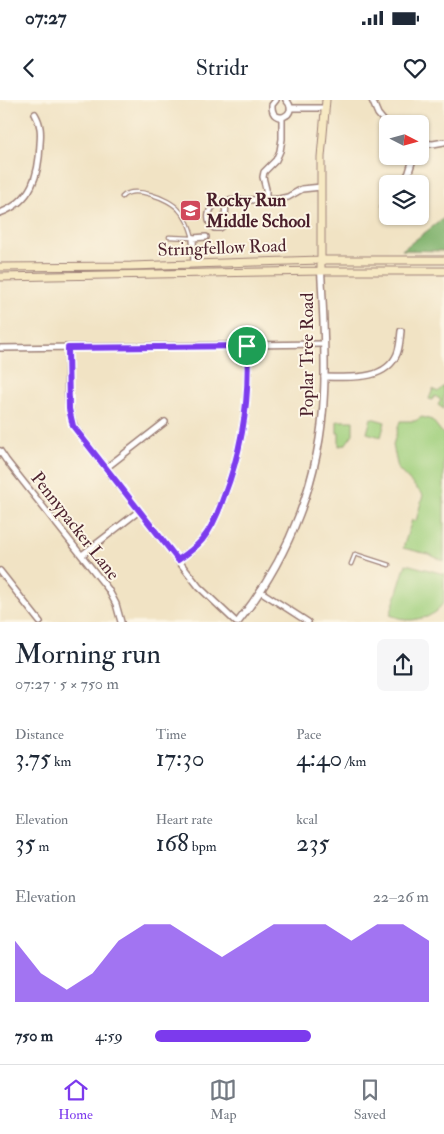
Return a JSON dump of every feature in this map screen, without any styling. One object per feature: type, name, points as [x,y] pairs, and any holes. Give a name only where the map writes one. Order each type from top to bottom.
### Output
[{"type":"main road","name":"Poplar Tree Road","points":[[321,271],[321,187],[326,100]]},
{"type":"main road","name":"Stringfellow Road","points":[[0,267],[321,260],[444,260]]},
{"type":"main road","name":"Stringfellow Road","points":[[0,277],[321,271],[444,271]]},
{"type":"street","points":[[276,100],[272,106],[272,111],[276,116],[282,117],[287,115],[290,108],[286,100]]},
{"type":"street","points":[[372,100],[379,115]]},
{"type":"street","points":[[290,108],[325,108]]},
{"type":"street","points":[[0,213],[12,207],[24,197],[36,176],[40,159],[41,128],[35,114]]},
{"type":"street","points":[[266,200],[263,177],[264,172],[276,160],[280,151],[282,117]]},
{"type":"street","points":[[429,144],[444,142]]},
{"type":"street","points":[[226,201],[224,223],[220,228],[214,228],[210,223],[210,209],[214,203],[226,201],[266,200],[288,197],[302,189],[321,187]]},
{"type":"street","points":[[194,264],[193,238],[206,237]]},
{"type":"street","name":"Poplar Tree Road","points":[[237,622],[260,591],[289,539],[308,488],[321,430],[324,392],[321,271]]},
{"type":"street","points":[[324,378],[364,377],[380,372],[390,364],[397,354],[401,331]]},
{"type":"street","points":[[0,348],[323,344]]},
{"type":"street","points":[[178,560],[197,546],[208,532],[220,507],[232,474],[241,441],[246,412],[248,384],[247,346]]},
{"type":"street","points":[[68,348],[69,409],[71,421],[76,431],[207,596],[237,622]]},
{"type":"street","points":[[106,468],[166,422]]},
{"type":"street","name":"Pennypacker Lane","points":[[0,451],[111,593],[121,622]]},
{"type":"street","points":[[82,555],[139,511]]},
{"type":"street","points":[[0,571],[40,622]]},
{"type":"street","points":[[260,591],[308,622]]},
{"type":"lane","points":[[122,198],[126,193],[137,192],[173,204],[188,220],[193,238],[169,238]]},
{"type":"lane","points":[[194,264],[194,274]]},
{"type":"lane","points":[[351,564],[354,554],[390,565]]},
{"type":"green space","points":[[444,218],[444,251],[402,250]]},
{"type":"green space","points":[[444,386],[444,409],[438,405],[441,400],[435,396],[432,400],[429,399],[433,389],[438,392]]},
{"type":"green space","points":[[422,417],[432,420],[444,435],[444,561],[428,554],[403,548],[412,520],[416,521],[423,495],[398,469],[393,445],[400,421],[415,421]]},
{"type":"green space","points":[[371,418],[385,422],[381,437],[367,433]]},
{"type":"green space","points":[[337,421],[353,421],[353,434],[345,445],[339,446]]},
{"type":"green space","points":[[406,564],[444,574],[444,602],[436,612],[427,617],[405,620],[390,615]]},
{"type":"place","name":"Rocky Run Middle School","points":[[190,210]]},
{"type":"route","points":[[247,346],[248,384],[246,412],[238,456],[220,507],[208,532],[197,546],[178,560],[73,426],[69,409],[68,348],[247,346]]}]
